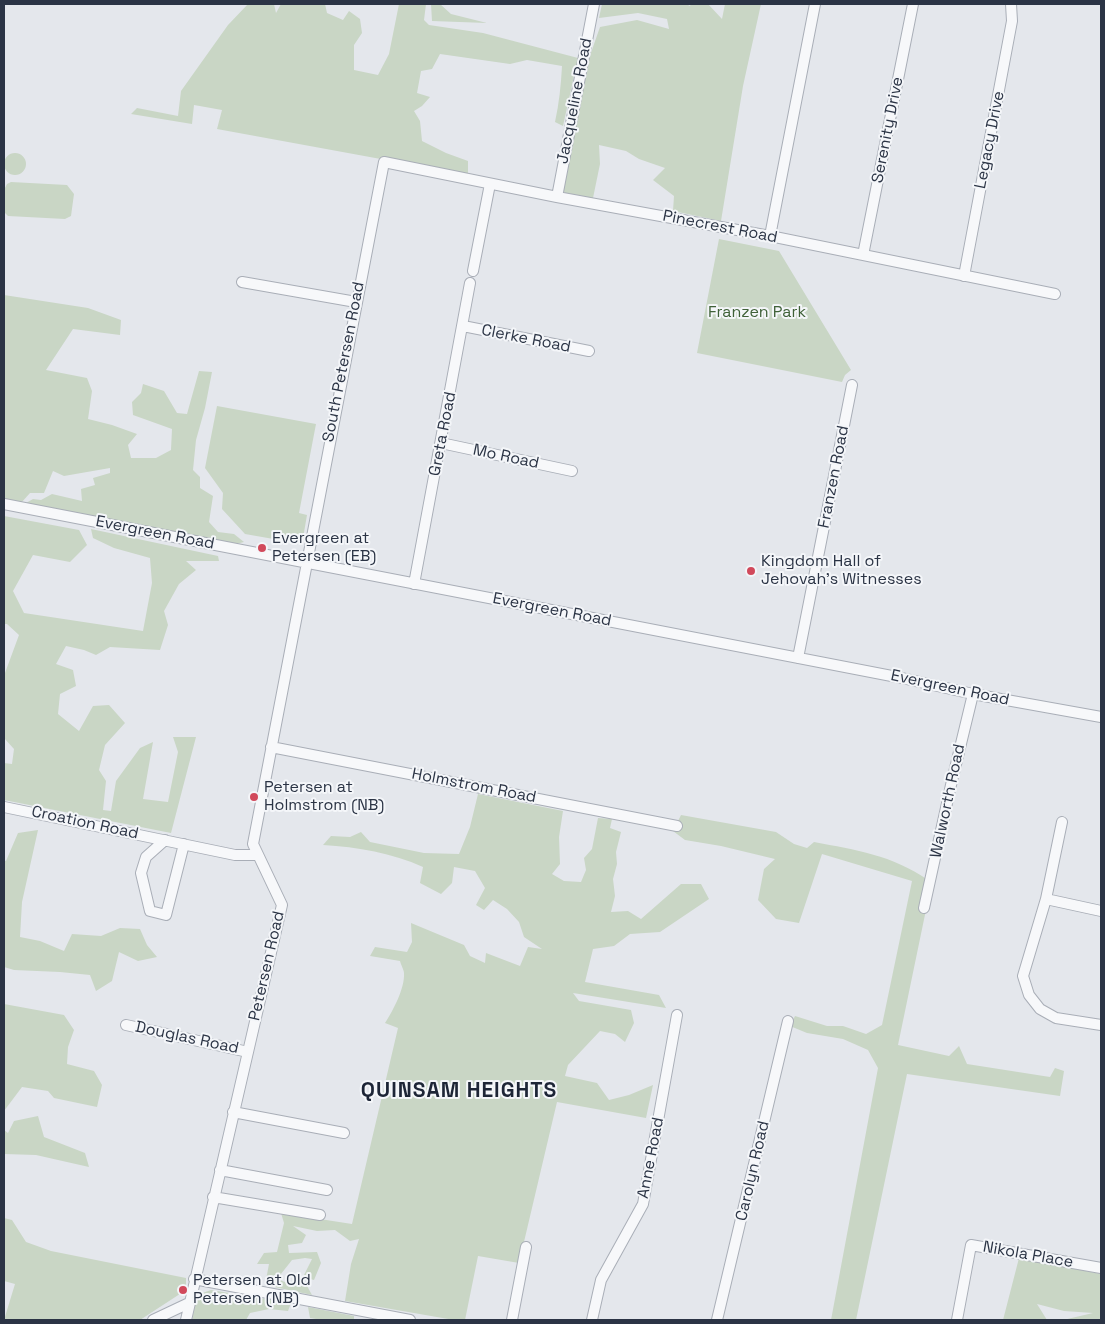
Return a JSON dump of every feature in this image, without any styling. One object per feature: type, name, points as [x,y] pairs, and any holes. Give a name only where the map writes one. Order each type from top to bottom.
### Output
[{"type":"street","name":"Jacqueline Road","points":[[557,197],[594,4]]},
{"type":"street","points":[[770,236],[815,4]]},
{"type":"street","name":"Serenity Drive","points":[[864,255],[913,4]]},
{"type":"street","name":"Legacy Drive","points":[[964,276],[1012,21],[1011,4]]},
{"type":"street","name":"Pinecrest Road","points":[[384,162],[557,197],[770,236],[1055,294]]},
{"type":"street","name":"South Petersen Road","points":[[306,562],[384,162]]},
{"type":"street","points":[[473,271],[490,184]]},
{"type":"street","points":[[242,282],[356,302]]},
{"type":"street","name":"Greta Road","points":[[414,584],[470,283]]},
{"type":"street","name":"Clerke Road","points":[[463,326],[589,351]]},
{"type":"street","name":"Franzen Road","points":[[798,658],[852,385]]},
{"type":"street","name":"Mo Road","points":[[441,443],[572,471]]},
{"type":"street","name":"Evergreen Road","points":[[4,504],[798,658],[973,694],[1101,717]]},
{"type":"street","name":"Petersen Road","points":[[186,1320],[282,905],[253,844],[306,562]]},
{"type":"street","name":"Walworth Road","points":[[924,908],[973,694]]},
{"type":"street","name":"Holmstrom Road","points":[[271,747],[677,826]]},
{"type":"street","name":"Croation Road","points":[[4,807],[236,855],[258,854]]},
{"type":"street","points":[[1062,822],[1046,899],[1023,976],[1029,995],[1040,1009],[1056,1018],[1101,1025]]},
{"type":"street","name":"Croation Road","points":[[165,840],[146,857],[141,874],[150,911],[166,915],[184,844]]},
{"type":"street","points":[[1046,899],[1101,911]]},
{"type":"street","name":"Anne Road","points":[[592,1320],[601,1280],[643,1204],[677,1015]]},
{"type":"street","name":"Carolyn Road","points":[[717,1320],[788,1021]]},
{"type":"street","name":"Douglas Road","points":[[126,1025],[248,1052]]},
{"type":"street","points":[[233,1112],[344,1133]]},
{"type":"street","points":[[220,1170],[327,1190]]},
{"type":"street","points":[[214,1197],[320,1215]]},
{"type":"street","name":"Nikola Place","points":[[956,1320],[971,1244],[1101,1268]]},
{"type":"street","points":[[512,1320],[526,1247]]},
{"type":"street","points":[[194,1279],[410,1320]]},
{"type":"street","points":[[153,1320],[189,1303]]},
{"type":"green space","points":[[248,4],[274,4],[276,13],[281,4],[325,4],[327,13],[343,20],[349,11],[360,19],[362,33],[354,45],[354,70],[378,75],[389,54],[399,4],[426,4],[424,20],[429,25],[483,33],[578,58],[563,126],[555,122],[562,66],[527,60],[510,64],[440,54],[432,69],[421,71],[417,93],[430,97],[422,106],[414,111],[420,121],[422,141],[468,161],[468,175],[217,129],[222,110],[194,105],[192,124],[131,114],[137,108],[178,116],[181,91],[228,25]]},
{"type":"green space","points":[[431,4],[440,4],[451,14],[487,23],[432,21]]},
{"type":"green space","points":[[602,4],[688,4],[689,6],[693,4],[708,4],[722,19],[725,4],[761,4],[743,86],[721,221],[673,211],[674,196],[653,180],[665,168],[639,159],[626,151],[599,145],[600,164],[593,198],[561,192],[587,64],[600,27],[637,20],[669,29],[667,19],[638,13],[599,18]]},
{"type":"green space","points":[[15,153],[23,156],[26,164],[23,172],[15,175],[7,172],[4,164],[7,156]]},
{"type":"green space","points":[[11,182],[67,185],[74,194],[71,216],[65,219],[8,216],[4,212],[4,190],[7,184]]},
{"type":"green space","name":"Franzen Park","points":[[719,239],[779,251],[851,370],[845,375],[842,382],[697,353]]},
{"type":"green space","points":[[4,295],[88,308],[121,320],[120,335],[73,329],[46,370],[87,378],[92,391],[88,419],[137,434],[128,445],[131,458],[156,458],[171,450],[172,429],[133,415],[132,402],[141,393],[143,384],[164,391],[177,413],[187,414],[199,371],[212,372],[196,440],[193,470],[200,477],[200,488],[213,496],[209,522],[218,532],[234,534],[244,542],[232,545],[26,503],[33,499],[41,500],[52,494],[82,501],[81,489],[95,485],[93,478],[110,473],[110,468],[64,476],[53,471],[44,493],[30,493],[21,503],[4,500]]},
{"type":"green space","points":[[217,406],[316,424],[299,513],[307,515],[302,544],[245,534],[222,509],[223,493],[205,468]]},
{"type":"green space","points":[[4,516],[79,530],[87,545],[70,562],[33,555],[13,591],[24,613],[143,631],[152,583],[150,558],[114,548],[93,538],[91,529],[218,556],[219,561],[186,561],[196,570],[179,584],[164,611],[168,625],[160,650],[110,647],[96,655],[66,646],[56,664],[73,670],[76,686],[60,694],[58,714],[79,731],[93,706],[109,705],[125,723],[105,745],[99,770],[106,781],[103,810],[111,811],[116,781],[140,748],[153,742],[143,799],[168,802],[178,752],[173,737],[196,737],[171,833],[4,800],[4,763],[12,764],[14,749],[4,738],[5,673],[19,635],[7,624],[4,624]]},
{"type":"green space","points":[[478,794],[563,811],[559,837],[560,864],[552,874],[564,881],[581,882],[586,870],[584,858],[592,849],[598,818],[612,819],[610,828],[621,832],[616,852],[617,864],[613,879],[615,896],[611,912],[628,911],[641,919],[681,884],[701,884],[709,899],[660,932],[630,934],[614,946],[593,949],[585,982],[659,995],[666,1008],[573,993],[579,1001],[631,1010],[634,1023],[625,1042],[615,1034],[600,1031],[568,1065],[565,1076],[597,1083],[609,1100],[629,1095],[653,1085],[646,1118],[557,1102],[519,1263],[478,1256],[465,1320],[454,1320],[345,1301],[351,1264],[359,1239],[350,1241],[335,1230],[317,1231],[293,1226],[306,1235],[302,1243],[288,1245],[289,1253],[317,1252],[321,1263],[314,1280],[303,1277],[312,1259],[305,1258],[292,1260],[277,1279],[293,1285],[307,1286],[312,1295],[265,1285],[269,1264],[257,1264],[264,1253],[277,1252],[284,1223],[281,1213],[352,1224],[398,1028],[385,1023],[398,999],[404,979],[404,972],[400,961],[370,956],[375,947],[407,952],[412,942],[411,923],[464,945],[470,956],[485,963],[486,953],[520,966],[528,947],[542,949],[524,937],[519,922],[507,909],[493,900],[484,910],[476,905],[485,888],[475,871],[454,867],[452,883],[441,894],[420,883],[423,867],[399,858],[374,852],[349,847],[323,845],[331,836],[350,837],[361,832],[370,842],[424,853],[459,854],[470,827]]},
{"type":"green space","points":[[681,815],[776,832],[794,844],[807,848],[814,842],[873,855],[901,865],[928,880],[927,905],[898,1045],[949,1056],[959,1046],[967,1064],[1050,1077],[1055,1068],[1064,1071],[1060,1096],[907,1074],[856,1320],[831,1320],[878,1068],[868,1050],[843,1039],[807,1033],[790,1026],[795,1016],[827,1026],[843,1026],[866,1034],[882,1025],[912,881],[822,854],[799,923],[776,919],[758,900],[764,869],[775,859],[721,846],[685,840],[673,831]]},
{"type":"green space","points":[[38,830],[22,902],[20,937],[40,941],[64,951],[72,934],[101,936],[120,928],[140,929],[147,945],[157,957],[138,961],[119,952],[112,981],[96,991],[90,975],[14,970],[4,967],[4,860],[6,861],[18,833]]},
{"type":"green space","points":[[4,1004],[64,1015],[74,1030],[68,1047],[67,1064],[94,1071],[102,1085],[97,1107],[54,1098],[48,1091],[22,1087],[4,1111]]},
{"type":"green space","points":[[38,1116],[44,1137],[85,1153],[89,1167],[36,1155],[4,1154],[4,1130],[8,1133],[14,1121]]},
{"type":"green space","points":[[4,1218],[12,1220],[26,1242],[51,1251],[186,1278],[186,1290],[140,1320],[4,1320],[15,1284],[4,1281]]},
{"type":"green space","points":[[1019,1258],[1101,1274],[1101,1320],[1063,1320],[1093,1313],[1064,1311],[1037,1304],[1047,1320],[1003,1320]]},
{"type":"green space","points":[[211,1290],[291,1303],[288,1311],[269,1309],[250,1313],[246,1320],[192,1320],[197,1295]]},
{"type":"green space","points":[[308,1307],[354,1316],[354,1320],[310,1318]]},
{"type":"place","name":"Evergreen at Petersen (EB)","points":[[262,548]]},
{"type":"place","name":"Kingdom Hall of Jehovah's Witnesses","points":[[751,571]]},
{"type":"place","name":"Petersen at Holmstrom (NB)","points":[[254,797]]},
{"type":"place","name":"Petersen at Old Petersen (NB)","points":[[183,1290]]},
{"type":"district","name":"QUINSAM HEIGHTS","points":[[459,1091]]}]
